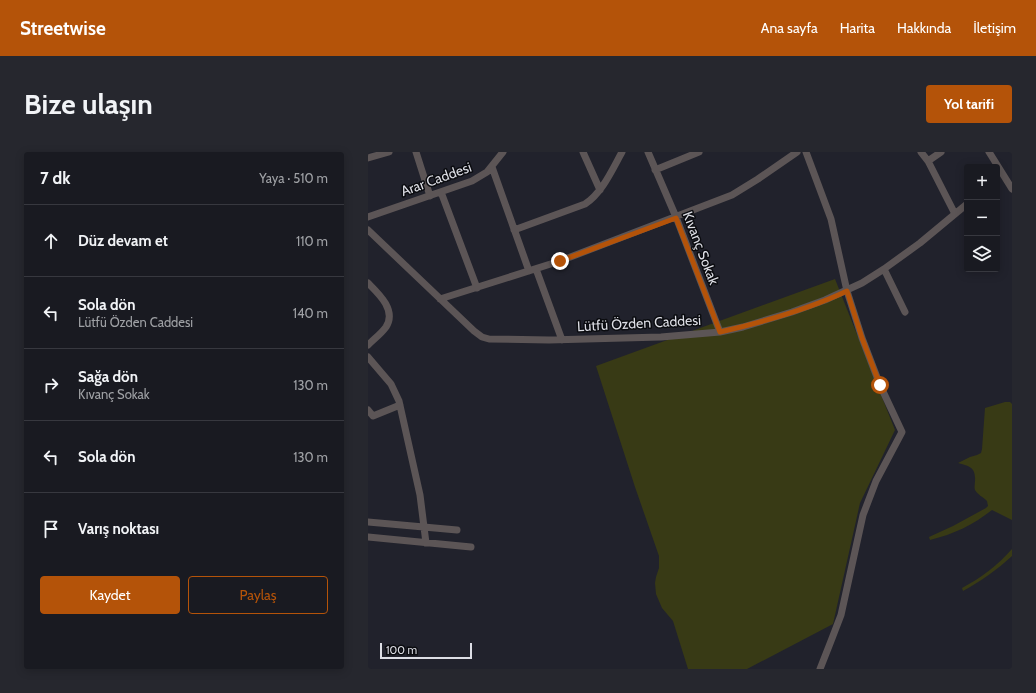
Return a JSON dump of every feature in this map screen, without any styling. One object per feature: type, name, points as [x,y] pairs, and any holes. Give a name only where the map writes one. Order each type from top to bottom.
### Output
[{"type":"street","points":[[368,158],[389,152]]},
{"type":"street","points":[[416,152],[430,196]]},
{"type":"street","name":"Arar Caddesi","points":[[368,217],[478,179],[488,172],[497,155],[503,152]]},
{"type":"street","points":[[583,152],[600,190]]},
{"type":"street","points":[[514,230],[585,204],[600,190],[622,152]]},
{"type":"street","name":"Kıvanç Sokak","points":[[648,152],[676,218],[720,332]]},
{"type":"street","points":[[656,170],[699,152]]},
{"type":"street","points":[[440,299],[560,261],[676,218],[732,195],[770,172],[797,152]]},
{"type":"street","points":[[806,152],[831,219],[847,291],[871,361],[902,432],[876,481],[863,515],[849,573],[841,615],[820,669]]},
{"type":"street","points":[[921,152],[928,161],[955,214]]},
{"type":"street","points":[[928,161],[941,152]]},
{"type":"street","points":[[989,152],[995,164]]},
{"type":"street","points":[[492,167],[514,230],[533,270],[562,340]]},
{"type":"street","points":[[1000,174],[1012,189]]},
{"type":"street","points":[[441,192],[477,288]]},
{"type":"street","name":"Lütfü Özden Caddesi","points":[[368,230],[474,332],[486,338],[493,340],[562,340],[660,337],[720,332],[743,327],[786,314],[847,291],[884,269],[920,243],[964,206]]},
{"type":"street","points":[[884,269],[905,312]]},
{"type":"street","points":[[368,283],[382,297],[389,314],[386,327],[368,345]]},
{"type":"street","points":[[368,357],[390,384],[400,405],[420,495],[426,543]]},
{"type":"street","points":[[368,410],[373,416],[400,405]]},
{"type":"street","points":[[368,522],[458,530]]},
{"type":"street","points":[[368,537],[471,547]]},
{"type":"green space","points":[[835,279],[895,430],[860,503],[833,624],[747,669],[688,669],[673,621],[662,608],[656,594],[655,583],[659,568],[659,556],[596,366]]},
{"type":"green space","points":[[1010,402],[1012,404],[1012,520],[992,510],[963,528],[930,540],[929,537],[953,526],[988,506],[987,501],[975,490],[975,476],[973,470],[968,466],[958,463],[981,453],[985,408]]},
{"type":"green space","points":[[1012,549],[1012,556],[989,575],[963,591],[962,588],[989,571]]},
{"type":"route","points":[[560,261],[676,218],[720,332],[743,327],[792,312],[847,291],[862,338],[880,385]]}]
